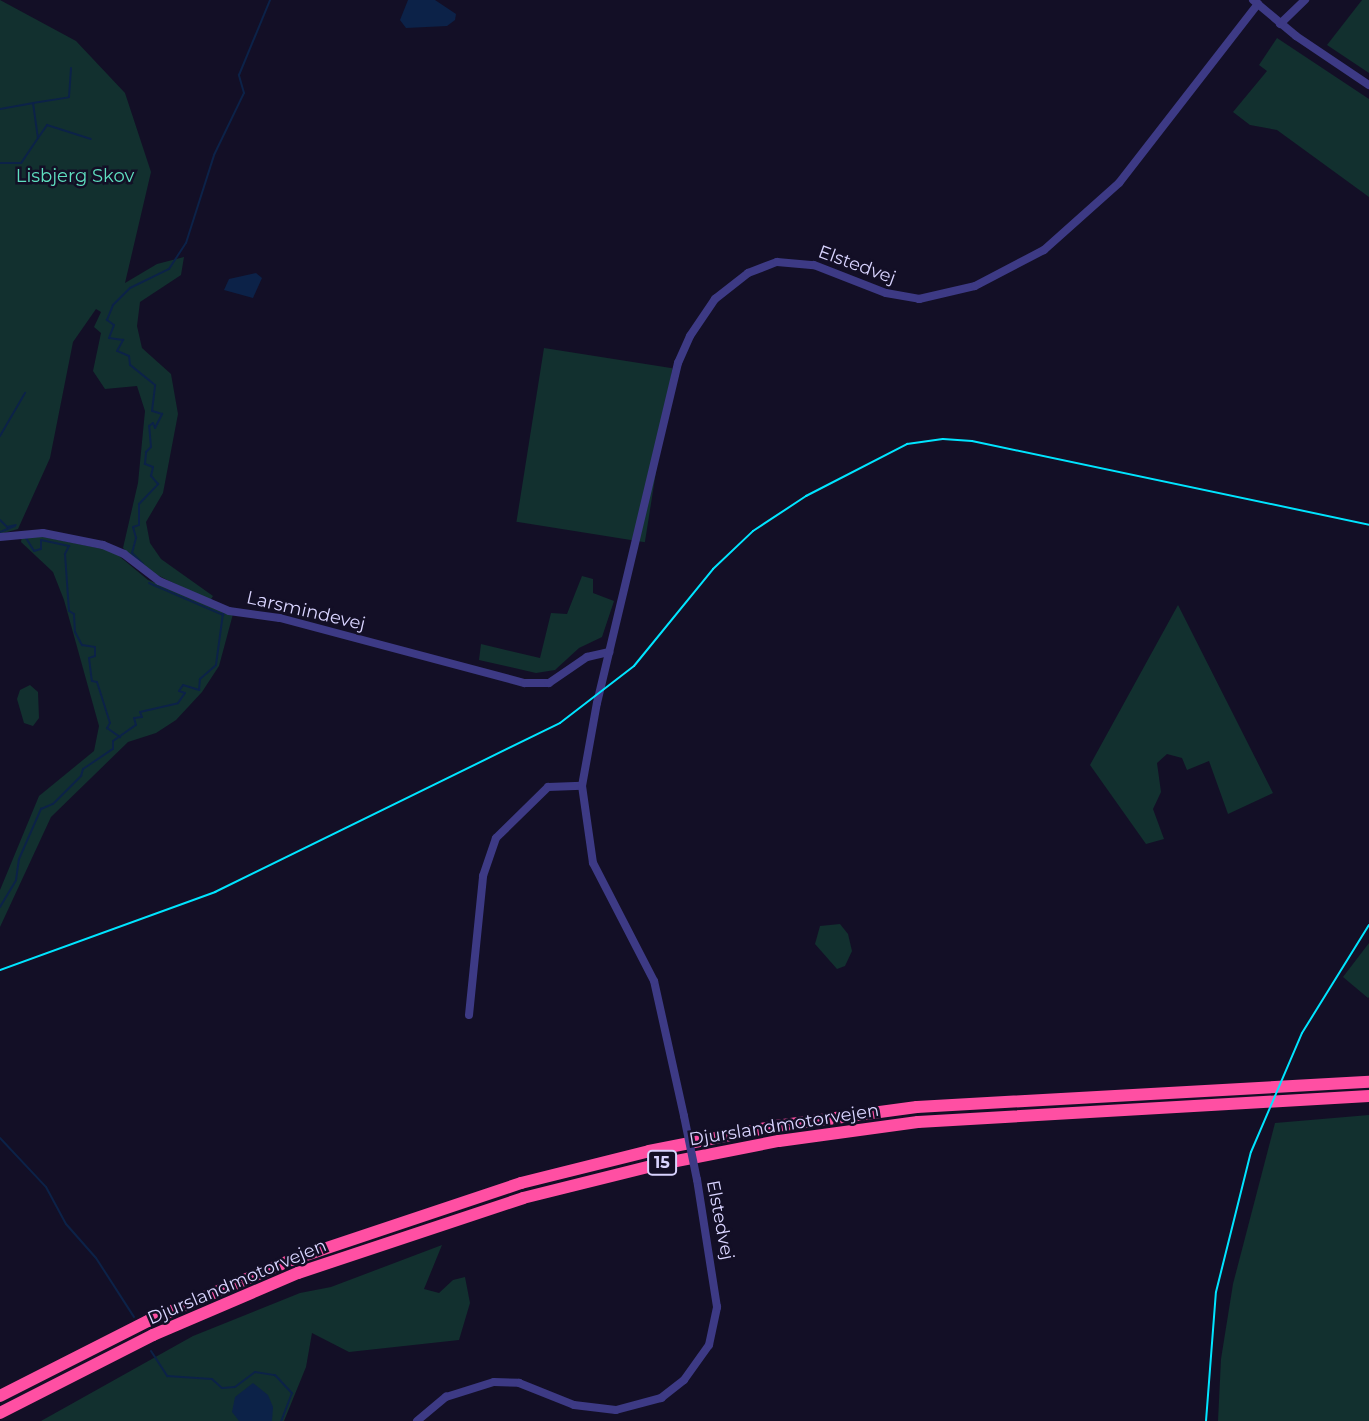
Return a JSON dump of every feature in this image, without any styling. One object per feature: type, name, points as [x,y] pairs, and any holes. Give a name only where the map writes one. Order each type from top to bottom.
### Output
[{"type":"highway","name":"Djurslandmotorvejen","points":[[0,1396],[148,1321],[291,1260],[522,1183],[649,1151],[776,1126],[917,1107],[1369,1082]]},
{"type":"highway","name":"Djurslandmotorvejen","points":[[0,1413],[153,1335],[298,1273],[523,1198],[651,1166],[779,1141],[918,1122],[1369,1096]]},
{"type":"street","points":[[1280,24],[1305,0]]},
{"type":"street","points":[[1256,2],[1280,24],[1369,85]]},
{"type":"street","name":"Elstedvej","points":[[417,1421],[446,1397],[494,1382],[519,1384],[574,1405],[616,1410],[661,1398],[684,1380],[709,1345],[718,1307],[684,1116],[654,981],[593,863],[582,786],[609,652],[678,363],[701,316],[715,299],[748,273],[790,261],[902,298],[937,298],[975,286],[1044,250],[1119,183],[1256,2]]},
{"type":"street","name":"Larsmindevej","points":[[0,537],[43,533],[103,545],[124,554],[159,582],[229,611],[279,618],[525,683],[549,683],[587,657],[609,652]]},
{"type":"street","points":[[469,1015],[483,876],[496,838],[548,787],[582,786]]},
{"type":"green space","name":"Lisbjerg Skov","points":[[0,0],[76,41],[125,93],[151,172],[125,283],[157,264],[184,257],[181,275],[140,302],[137,326],[142,348],[171,374],[178,414],[163,493],[146,522],[150,543],[161,559],[213,596],[210,601],[147,570],[123,548],[138,483],[145,411],[137,386],[105,389],[93,371],[101,333],[94,327],[101,312],[96,309],[73,342],[50,458],[18,529],[0,534]]},
{"type":"green space","points":[[1362,0],[1369,0],[1369,73],[1327,45]]},
{"type":"green space","points":[[1277,38],[1369,99],[1369,197],[1277,130],[1250,125],[1233,112],[1267,71],[1259,65]]},
{"type":"green space","points":[[544,348],[672,368],[645,542],[516,522]]},
{"type":"green space","points":[[29,534],[113,551],[148,580],[233,614],[219,666],[202,692],[176,720],[156,733],[128,742],[51,817],[0,927],[0,890],[39,796],[94,751],[99,726],[64,600],[53,572],[21,542],[22,535]]},
{"type":"green space","points":[[582,576],[593,579],[593,593],[614,601],[602,637],[579,648],[555,670],[536,673],[479,660],[481,644],[540,658],[551,613],[567,614]]},
{"type":"green space","points":[[1178,605],[1273,793],[1228,814],[1209,761],[1187,770],[1182,758],[1167,754],[1157,763],[1161,792],[1153,809],[1164,839],[1146,844],[1090,765]]},
{"type":"green space","points":[[30,685],[38,692],[39,718],[33,726],[24,723],[17,699],[20,690]]},
{"type":"green space","points":[[840,924],[848,934],[852,951],[845,966],[837,969],[815,944],[820,926]]},
{"type":"green space","points":[[1369,943],[1369,997],[1368,998],[1343,977]]},
{"type":"green space","points":[[1369,1115],[1369,1421],[1218,1421],[1221,1359],[1233,1284],[1275,1123]]},
{"type":"green space","points":[[442,1245],[424,1289],[439,1293],[453,1280],[465,1277],[470,1303],[459,1340],[349,1352],[312,1333],[306,1367],[284,1421],[41,1421],[193,1336],[300,1293],[331,1287]]},
{"type":"water","points":[[408,0],[435,0],[456,14],[455,20],[447,26],[406,28],[400,20]]},
{"type":"water","points":[[256,273],[262,278],[253,298],[224,290],[229,279]]},
{"type":"water","points":[[253,1383],[268,1395],[273,1407],[272,1421],[239,1421],[232,1412],[235,1397]]},
{"type":"waterway","points":[[143,564],[132,553],[136,538],[133,527],[139,525],[139,504],[158,484],[151,476],[153,467],[145,464],[146,452],[151,447],[149,426],[153,423],[155,428],[162,414],[152,411],[155,385],[130,365],[129,356],[117,351],[123,340],[109,338],[114,325],[107,320],[113,305],[130,288],[169,269],[186,243],[214,155],[244,93],[239,75],[270,0]]},
{"type":"waterway","points":[[33,103],[69,97],[71,68]]},
{"type":"waterway","points":[[0,109],[33,103],[38,138],[21,163],[0,163]]},
{"type":"waterway","points":[[38,138],[47,125],[91,139]]},
{"type":"waterway","points":[[0,436],[25,393]]},
{"type":"waterway","points":[[0,520],[7,527],[16,525]]},
{"type":"waterway","points":[[0,532],[15,526]]},
{"type":"waterway","points":[[26,538],[34,551],[41,549],[41,540],[69,546],[65,554],[69,611],[74,614],[75,632],[82,645],[95,647],[95,656],[89,658],[92,681],[97,682],[110,723],[107,728],[120,737]]},
{"type":"waterway","points":[[149,583],[223,615]]},
{"type":"waterway","points":[[0,907],[16,880],[19,859],[41,809],[53,804],[81,776],[83,769],[113,749],[113,741],[136,725],[134,718],[142,717],[140,712],[178,703],[185,693],[179,691],[183,685],[199,690],[200,679],[216,665],[223,613]]},
{"type":"waterway","points":[[0,1138],[46,1187],[66,1224],[96,1258],[134,1317]]},
{"type":"waterway","points":[[151,1351],[167,1376],[212,1379],[222,1388],[235,1387],[255,1372],[275,1375],[292,1393],[281,1421]]},
{"type":"tram line","points":[[0,970],[215,892],[560,723],[634,666],[713,569],[753,531],[806,496],[907,444],[943,439],[972,441],[1369,525]]},
{"type":"tram line","points":[[1206,1421],[1216,1292],[1251,1152],[1302,1033],[1369,925]]}]
